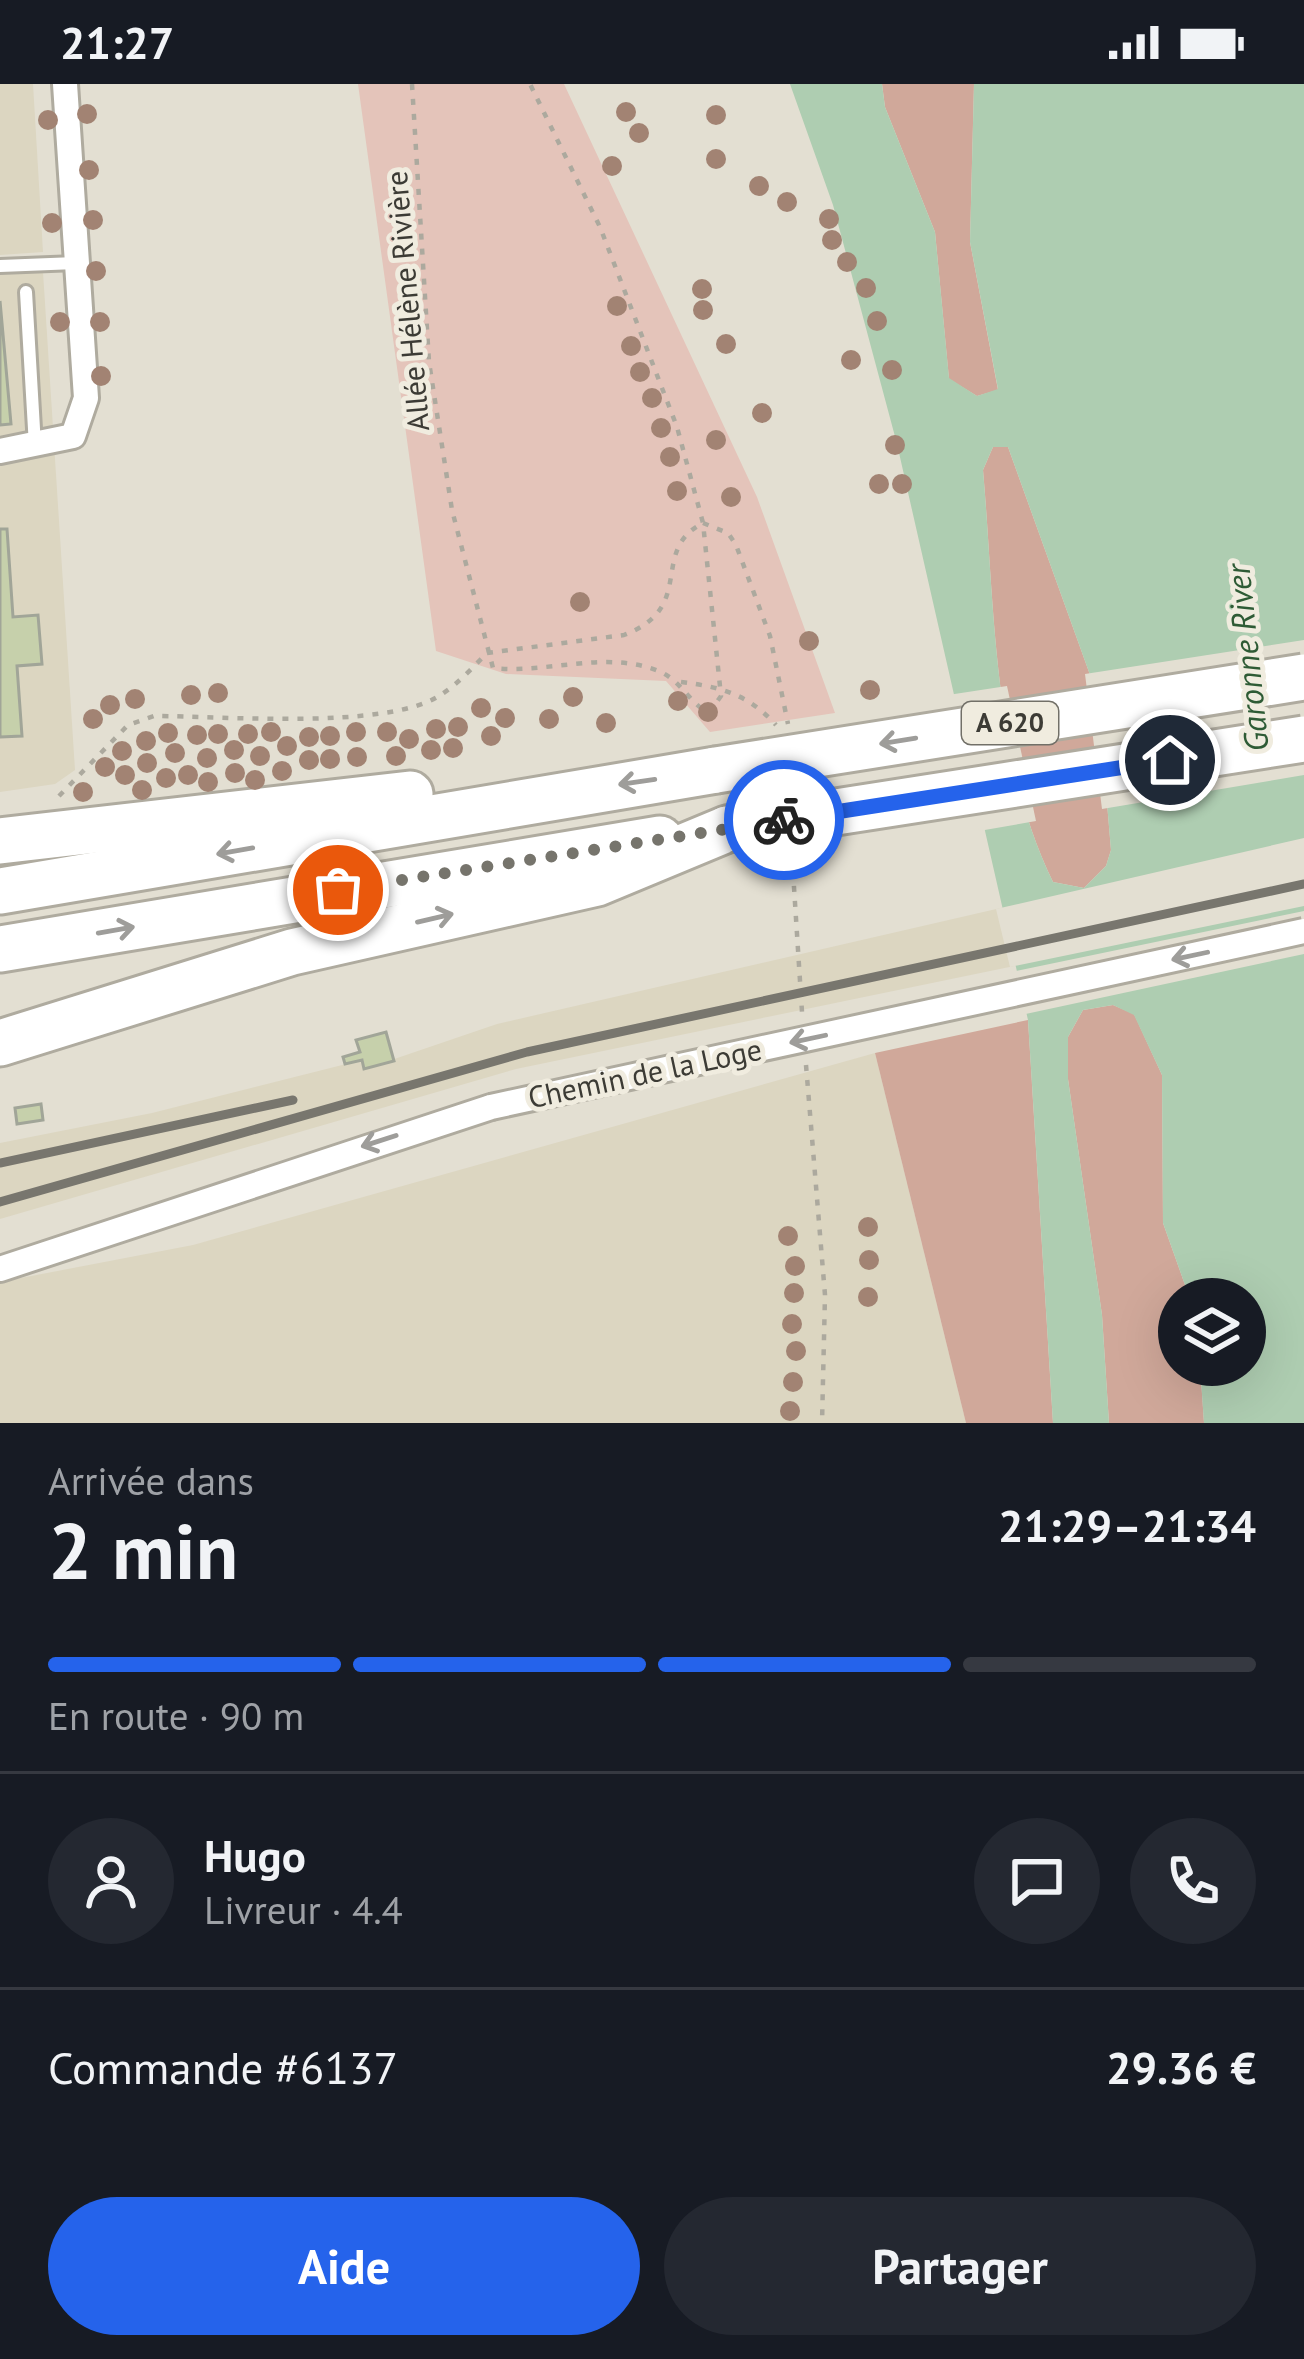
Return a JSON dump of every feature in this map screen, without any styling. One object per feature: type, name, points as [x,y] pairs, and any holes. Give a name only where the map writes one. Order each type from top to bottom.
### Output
[{"type":"highway","name":"A 620","points":[[0,891],[557,794],[1304,676]]},
{"type":"highway","name":"A 620","points":[[0,949],[1304,739]]},
{"type":"highway","points":[[0,841],[391,794],[557,794]]},
{"type":"highway","points":[[0,1043],[292,952],[597,884],[728,829]]},
{"type":"street","points":[[0,451],[74,436],[86,398],[65,84]]},
{"type":"street","name":"Chemin de la Loge","points":[[0,1269],[491,1107],[1304,932]]},
{"type":"lane","points":[[0,266],[77,263]]},
{"type":"lane","points":[[26,292],[35,447]]},
{"type":"path","name":"Allée Hélène Rivière","points":[[412,84],[429,362],[452,510],[487,653]]},
{"type":"path","points":[[530,84],[636,313],[699,499],[720,687],[715,710],[709,713],[681,682]]},
{"type":"path","points":[[41,798],[73,788],[128,725],[154,716],[370,715],[410,709],[436,698],[487,653],[625,635],[659,616],[668,598],[675,552],[704,523]]},
{"type":"path","points":[[487,653],[493,668],[604,662],[655,669],[681,682],[720,687],[748,698],[788,739],[770,635],[736,545],[728,533],[704,523]]},
{"type":"path","points":[[792,849],[802,1021]]},
{"type":"path","points":[[805,1044],[825,1295],[822,1423]]},
{"type":"shaded area","points":[[0,84],[33,84],[43,252],[0,255]]},
{"type":"shaded area","points":[[358,84],[564,84],[757,497],[835,713],[710,732],[666,681],[506,674],[436,651]]},
{"type":"shaded area","points":[[882,84],[974,84],[970,242],[998,390],[977,396],[949,379],[935,232],[885,107]]},
{"type":"shaded area","points":[[43,272],[75,770],[55,784],[0,792],[0,273]]},
{"type":"shaded area","points":[[993,447],[1008,447],[1098,697],[1111,850],[1106,866],[1084,888],[1053,882],[1033,834],[1007,733],[983,470]]},
{"type":"shaded area","points":[[1304,838],[1304,906],[516,1069],[0,1219],[0,1143],[152,1113],[362,1060],[365,1069],[497,1024]]},
{"type":"shaded area","points":[[1113,1005],[1134,1014],[1162,1075],[1163,1223],[1183,1278],[1158,1278],[1158,1386],[1201,1386],[1204,1423],[1109,1423],[1102,1315],[1068,1079],[1068,1037],[1083,1010]]},
{"type":"shaded area","points":[[1028,1020],[1053,1423],[966,1423],[875,1053]]},
{"type":"shaded area","points":[[875,1053],[966,1423],[0,1423],[0,1282],[193,1245]]},
{"type":"water","name":"Garonne River","points":[[790,84],[882,84],[885,107],[935,232],[949,378],[977,396],[998,389],[970,242],[974,84],[1304,84],[1304,1423],[1204,1423],[1201,1386],[1266,1386],[1266,1278],[1183,1278],[1163,1223],[1162,1075],[1134,1015],[1113,1005],[1083,1010],[1068,1037],[1068,1079],[1102,1315],[1109,1423],[1053,1423],[1028,1020],[897,444],[833,205]],"holes":[[[993,447],[1008,447],[1098,697],[1111,850],[1106,866],[1084,888],[1053,882],[1033,834],[1007,733],[983,470]]]},
{"type":"pier","points":[[1304,640],[1304,775],[1102,809],[1085,674]]},
{"type":"pier","points":[[1007,686],[1036,821],[979,831],[948,695]]},
{"type":"pier","points":[[1304,838],[1304,906],[1010,967],[996,909]]},
{"type":"pier","points":[[1304,911],[1304,954],[1021,1015],[1011,972]]},
{"type":"building","points":[[0,301],[11,424],[0,425]]},
{"type":"building","points":[[0,529],[7,529],[13,617],[38,615],[42,664],[17,666],[22,736],[0,737]]},
{"type":"building","points":[[386,1032],[394,1061],[364,1069],[362,1060],[345,1064],[343,1057],[360,1052],[356,1040]]},
{"type":"building","points":[[41,1104],[43,1120],[17,1124],[15,1108]]},
{"type":"railway","points":[[0,1202],[527,1052],[1304,884]]},
{"type":"railway","points":[[0,1163],[293,1100]]},
{"type":"way so far","points":[[338,890],[784,820]]},
{"type":"route","points":[[784,820],[1170,760]]}]
